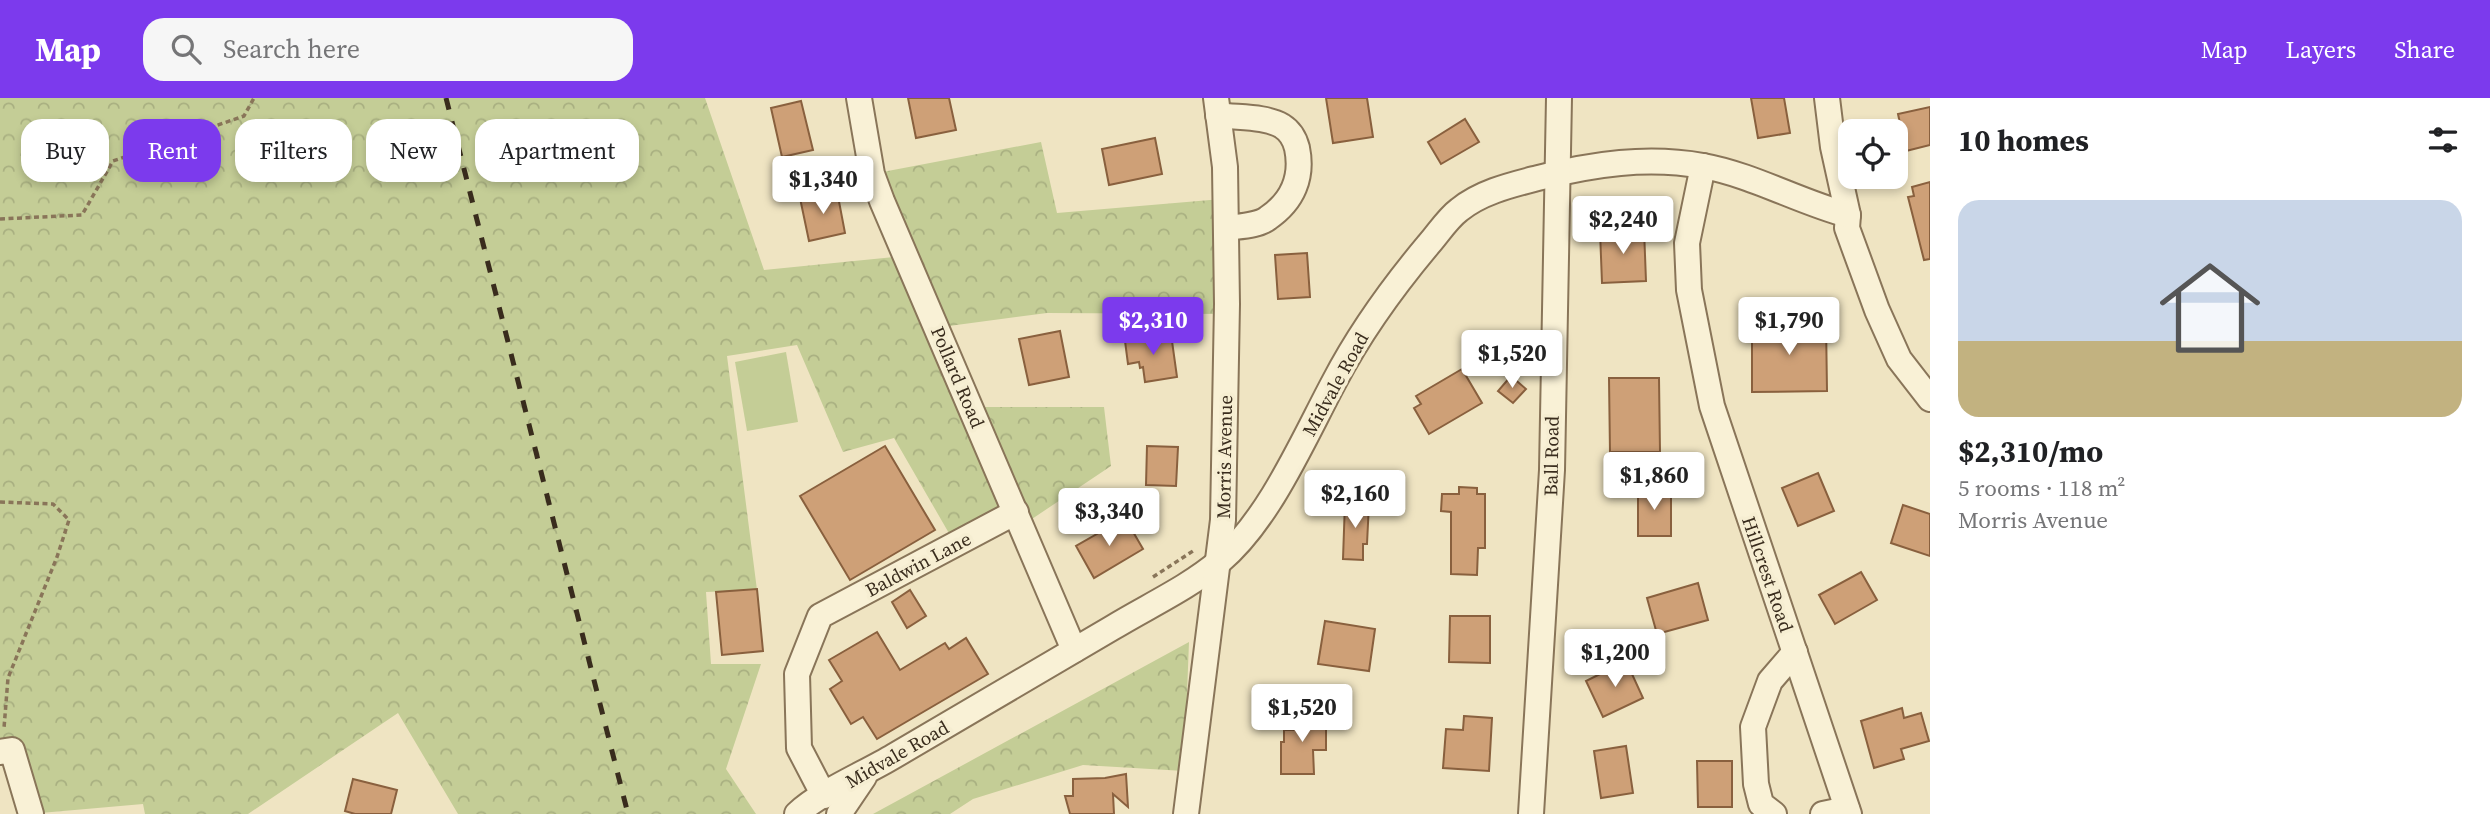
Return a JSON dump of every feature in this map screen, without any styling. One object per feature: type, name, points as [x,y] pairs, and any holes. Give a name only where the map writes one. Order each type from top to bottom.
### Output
[{"type":"street","name":"Pollard Road","points":[[859,98],[872,174],[882,201],[1074,650]]},
{"type":"street","name":"Ball Road","points":[[1531,814],[1551,484],[1559,98]]},
{"type":"street","points":[[1827,98],[1833,147],[1848,215],[1847,229],[1877,310],[1899,359],[1930,399]]},
{"type":"street","points":[[1217,107],[1284,127],[1295,140],[1300,167],[1295,187],[1282,207],[1265,221],[1226,228]]},
{"type":"street","name":"Morris Avenue","points":[[1186,814],[1223,520],[1226,228],[1225,167],[1217,107]]},
{"type":"street","name":"Midvale Road","points":[[797,814],[806,805],[832,805],[866,773],[1219,562],[1255,523],[1295,456],[1343,365],[1391,290],[1457,211],[1479,197],[1507,185],[1582,167],[1633,160],[1703,166],[1727,172],[1848,215]]},
{"type":"street","name":"Hillcrest Road","points":[[1703,166],[1687,243],[1689,290],[1712,406],[1795,652],[1839,812]]},
{"type":"street","name":"Baldwin Lane","points":[[832,805],[799,748],[797,674],[820,616],[1016,512]]},
{"type":"street","points":[[1774,814],[1761,804],[1756,785],[1753,727],[1770,681],[1795,652]]},
{"type":"street","points":[[8,751],[31,814]]},
{"type":"path","points":[[0,219],[82,215],[113,161],[244,116],[254,98]]},
{"type":"path","points":[[0,502],[53,504],[69,520],[57,557],[8,678],[3,726],[8,751]]},
{"type":"green space","points":[[0,98],[705,98],[764,270],[904,256],[872,174],[1041,142],[1057,213],[1222,199],[1227,314],[1047,313],[934,328],[968,407],[1104,407],[1111,466],[1017,529],[1008,507],[950,535],[894,438],[843,452],[797,345],[727,356],[757,590],[706,592],[711,664],[761,664],[726,769],[756,814],[458,814],[398,713],[248,814],[145,814],[143,804],[29,814],[0,747]]},
{"type":"green space","points":[[786,352],[798,422],[747,431],[735,362]]},
{"type":"green space","points":[[1189,642],[1184,771],[1083,765],[973,799],[950,814],[873,814]]},
{"type":"building","points":[[908,98],[949,98],[956,130],[916,138]]},
{"type":"building","points":[[1326,98],[1367,98],[1373,137],[1333,143]]},
{"type":"building","points":[[1751,98],[1784,98],[1790,133],[1758,138]]},
{"type":"building","points":[[801,101],[813,150],[782,157],[771,108]]},
{"type":"building","points":[[1930,107],[1930,145],[1908,150],[1908,119],[1899,119],[1898,114]]},
{"type":"building","points":[[1465,119],[1479,142],[1441,164],[1428,142]]},
{"type":"building","points":[[1155,138],[1162,174],[1109,185],[1102,149]]},
{"type":"building","points":[[1930,182],[1930,259],[1924,260],[1908,197],[1914,196],[1912,187]]},
{"type":"building","points":[[837,191],[845,233],[809,241],[800,198]]},
{"type":"building","points":[[1644,229],[1646,281],[1602,283],[1600,231]]},
{"type":"building","points":[[1307,253],[1310,297],[1278,299],[1275,255]]},
{"type":"building","points":[[1826,322],[1827,391],[1752,392],[1752,323]]},
{"type":"building","points":[[1060,331],[1069,377],[1029,385],[1019,339]]},
{"type":"building","points":[[1171,334],[1177,377],[1145,382],[1143,367],[1140,368],[1139,362],[1128,364],[1125,341]]},
{"type":"building","points":[[1462,369],[1482,403],[1429,434],[1414,408],[1421,404],[1416,396]]},
{"type":"building","points":[[1511,376],[1526,389],[1513,403],[1498,391]]},
{"type":"building","points":[[1609,378],[1659,378],[1660,452],[1610,452]]},
{"type":"building","points":[[885,446],[935,530],[850,580],[800,496]]},
{"type":"building","points":[[1147,446],[1178,447],[1176,486],[1146,485]]},
{"type":"building","points":[[1818,473],[1834,511],[1798,526],[1782,488]]},
{"type":"building","points":[[1459,487],[1477,488],[1477,494],[1485,494],[1485,548],[1478,548],[1477,575],[1451,574],[1451,512],[1441,511],[1442,494],[1459,494]]},
{"type":"building","points":[[1638,488],[1671,488],[1671,536],[1638,536]]},
{"type":"building","points":[[1345,502],[1369,503],[1367,544],[1363,544],[1363,560],[1343,559]]},
{"type":"building","points":[[1903,505],[1930,514],[1930,556],[1891,543]]},
{"type":"building","points":[[1125,518],[1143,549],[1094,578],[1076,546]]},
{"type":"building","points":[[1861,572],[1877,600],[1835,624],[1819,595]]},
{"type":"building","points":[[1698,583],[1708,620],[1657,634],[1647,598]]},
{"type":"building","points":[[757,589],[763,651],[722,655],[716,592]]},
{"type":"building","points":[[910,590],[926,616],[907,628],[892,602]]},
{"type":"building","points":[[1450,616],[1490,616],[1490,663],[1449,662]]},
{"type":"building","points":[[1325,621],[1375,629],[1369,671],[1318,664]]},
{"type":"building","points":[[877,632],[900,670],[945,643],[949,649],[966,638],[988,674],[877,739],[863,717],[851,724],[830,689],[842,681],[829,660]]},
{"type":"building","points":[[1626,661],[1643,698],[1603,717],[1586,681]]},
{"type":"building","points":[[1902,708],[1904,718],[1921,713],[1929,741],[1901,749],[1904,759],[1874,768],[1861,721]]},
{"type":"building","points":[[1292,713],[1316,713],[1316,725],[1326,725],[1326,750],[1313,750],[1314,774],[1281,774],[1281,742],[1284,742],[1284,730],[1293,730]]},
{"type":"building","points":[[1464,716],[1492,718],[1489,771],[1443,768],[1446,729],[1463,730]]},
{"type":"building","points":[[1626,746],[1633,793],[1601,798],[1594,751]]},
{"type":"building","points":[[1697,761],[1732,761],[1732,807],[1698,807]]},
{"type":"building","points":[[1126,774],[1128,807],[1113,794],[1114,814],[1070,814],[1065,796],[1073,796],[1073,779]]},
{"type":"building","points":[[353,779],[397,790],[391,814],[355,814],[345,811]]},
{"type":"railway","points":[[446,98],[628,814]]}]
